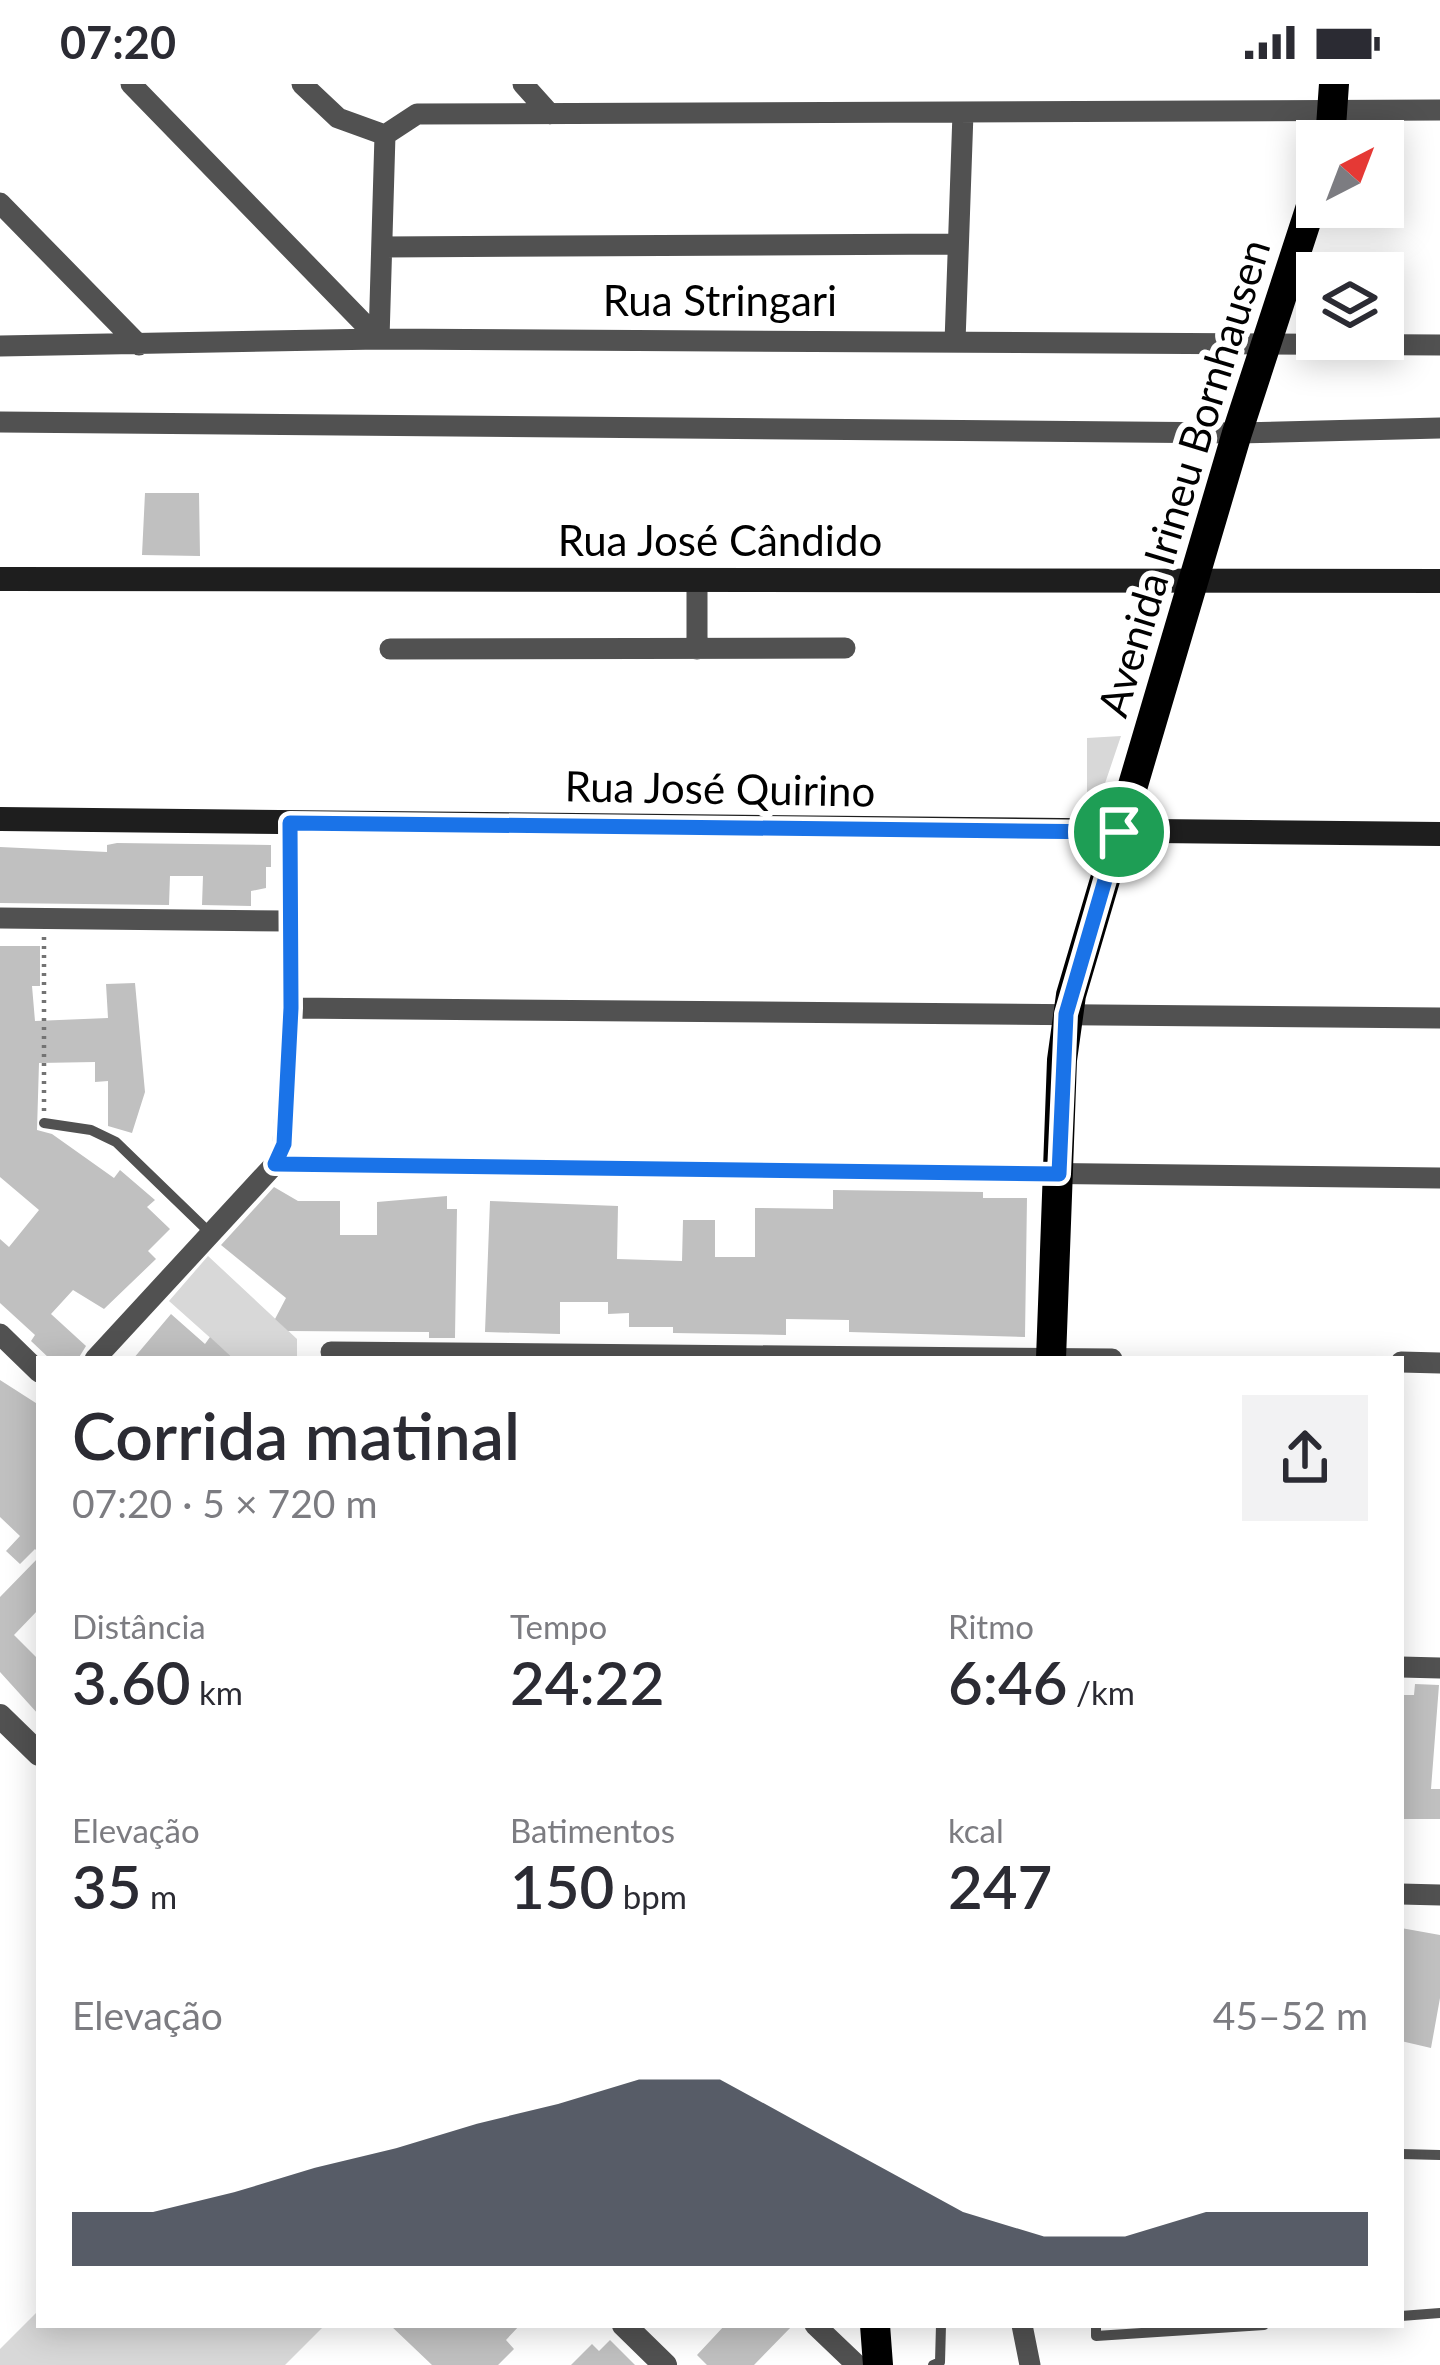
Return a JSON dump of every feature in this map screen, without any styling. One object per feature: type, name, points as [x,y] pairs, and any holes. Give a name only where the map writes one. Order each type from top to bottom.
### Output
[{"type":"main road","name":"Avenida Irineu Bornhausen","points":[[1051,1356],[1066,1014],[1238,433],[1305,228]]},
{"type":"main road","name":"Rua José Cândido","points":[[0,579],[1440,581]]},
{"type":"main road","name":"Rua José Quirino","points":[[0,819],[1440,834]]},
{"type":"main road","points":[[875,2328],[878,2365]]},
{"type":"street","points":[[131,84],[379,338]]},
{"type":"street","points":[[302,84],[338,118],[385,135]]},
{"type":"street","points":[[523,84],[550,114]]},
{"type":"street","points":[[385,135],[418,113],[963,113],[1334,97],[1440,110]]},
{"type":"street","points":[[955,342],[963,113]]},
{"type":"street","points":[[379,338],[385,135]]},
{"type":"street","points":[[0,203],[139,345]]},
{"type":"street","points":[[383,247],[958,244]]},
{"type":"street","name":"Rua Stringari","points":[[0,346],[379,338],[1440,345]]},
{"type":"street","points":[[0,422],[1238,433],[1440,428]]},
{"type":"street","points":[[697,580],[697,649]]},
{"type":"street","points":[[390,649],[845,648]]},
{"type":"street","points":[[98,1356],[275,1164],[284,1144],[291,1008],[290,823]]},
{"type":"street","points":[[0,918],[288,921]]},
{"type":"street","points":[[291,1008],[1440,1018]]},
{"type":"street","points":[[275,1164],[1440,1178]]},
{"type":"street","points":[[0,1334],[36,1369]]},
{"type":"street","points":[[331,1352],[742,1356]]},
{"type":"street","points":[[1404,1362],[1440,1363]]},
{"type":"street","points":[[1404,1667],[1440,1667]]},
{"type":"street","points":[[0,1716],[36,1751]]},
{"type":"street","points":[[1404,1894],[1440,1895]]},
{"type":"street","points":[[627,2328],[665,2365]]},
{"type":"street","points":[[818,2328],[857,2365]]},
{"type":"street","points":[[1023,2328],[1030,2365]]},
{"type":"lane","points":[[44,1123],[91,1130],[116,1142],[209,1232]]},
{"type":"lane","points":[[1404,2154],[1440,2155]]},
{"type":"lane","points":[[1404,2316],[1440,2314]]},
{"type":"lane","points":[[933,2365],[940,2362],[941,2328]]},
{"type":"lane","points":[[1096,2328],[1096,2336],[1218,2328]]},
{"type":"path","points":[[44,919],[44,1123]]},
{"type":"shaded area","points":[[1121,736],[1095,813],[1087,813],[1087,738]]},
{"type":"shaded area","points":[[208,1256],[297,1339],[297,1356],[231,1356],[169,1301]]},
{"type":"shaded area","points":[[36,2313],[36,2328],[322,2328],[285,2365],[0,2365],[0,2349]]},
{"type":"building","points":[[145,493],[199,493],[200,556],[142,555]]},
{"type":"building","points":[[107,845],[271,845],[271,867],[266,867],[266,888],[251,891],[251,906],[202,905],[203,876],[170,876],[169,905],[0,903],[0,847],[107,852]]},
{"type":"building","points":[[0,946],[40,946],[40,986],[32,986],[35,1021],[108,1018],[106,984],[135,983],[145,1092],[132,1133],[108,1126],[108,1081],[95,1082],[95,1062],[39,1063],[37,1130],[52,1134],[114,1178],[120,1170],[155,1200],[147,1207],[170,1229],[148,1251],[156,1259],[104,1309],[73,1290],[51,1314],[86,1346],[80,1356],[47,1356],[31,1341],[35,1335],[0,1303],[0,1239],[9,1247],[39,1210],[0,1177]]},
{"type":"building","points":[[274,1187],[298,1201],[340,1201],[340,1235],[377,1235],[377,1202],[447,1196],[447,1209],[457,1209],[455,1338],[429,1338],[429,1332],[288,1331],[275,1319],[286,1298],[221,1245]]},
{"type":"building","points":[[833,1190],[983,1192],[983,1198],[1027,1198],[1025,1337],[849,1332],[849,1320],[786,1319],[786,1335],[673,1333],[673,1327],[629,1327],[629,1313],[608,1314],[608,1302],[560,1302],[560,1334],[485,1332],[490,1201],[618,1206],[617,1259],[682,1261],[683,1220],[715,1220],[715,1257],[755,1257],[755,1208],[833,1209]]},
{"type":"building","points":[[171,1314],[205,1344],[210,1337],[231,1356],[136,1356]]},
{"type":"building","points":[[0,1380],[36,1403],[36,1550],[20,1564],[6,1551],[20,1536],[0,1517]]},
{"type":"building","points":[[36,1560],[36,1612],[14,1635],[36,1657],[36,1712],[0,1672],[0,1597]]},
{"type":"building","points":[[1415,1684],[1439,1685],[1431,1789],[1440,1789],[1440,1819],[1404,1819],[1404,1695],[1414,1695]]},
{"type":"building","points":[[1404,1929],[1440,1935],[1440,1998],[1431,2048],[1404,2042]]},
{"type":"building","points":[[393,2328],[517,2328],[506,2340],[514,2349],[498,2365],[432,2365]]},
{"type":"building","points":[[722,2328],[790,2328],[754,2365],[707,2365],[697,2355]]},
{"type":"building","points":[[610,2340],[635,2365],[571,2365],[592,2344],[599,2351]]},
{"type":"route","points":[[290,823],[1119,832],[1066,1014],[1059,1174],[275,1164],[284,1144],[291,1008],[290,823]]}]
